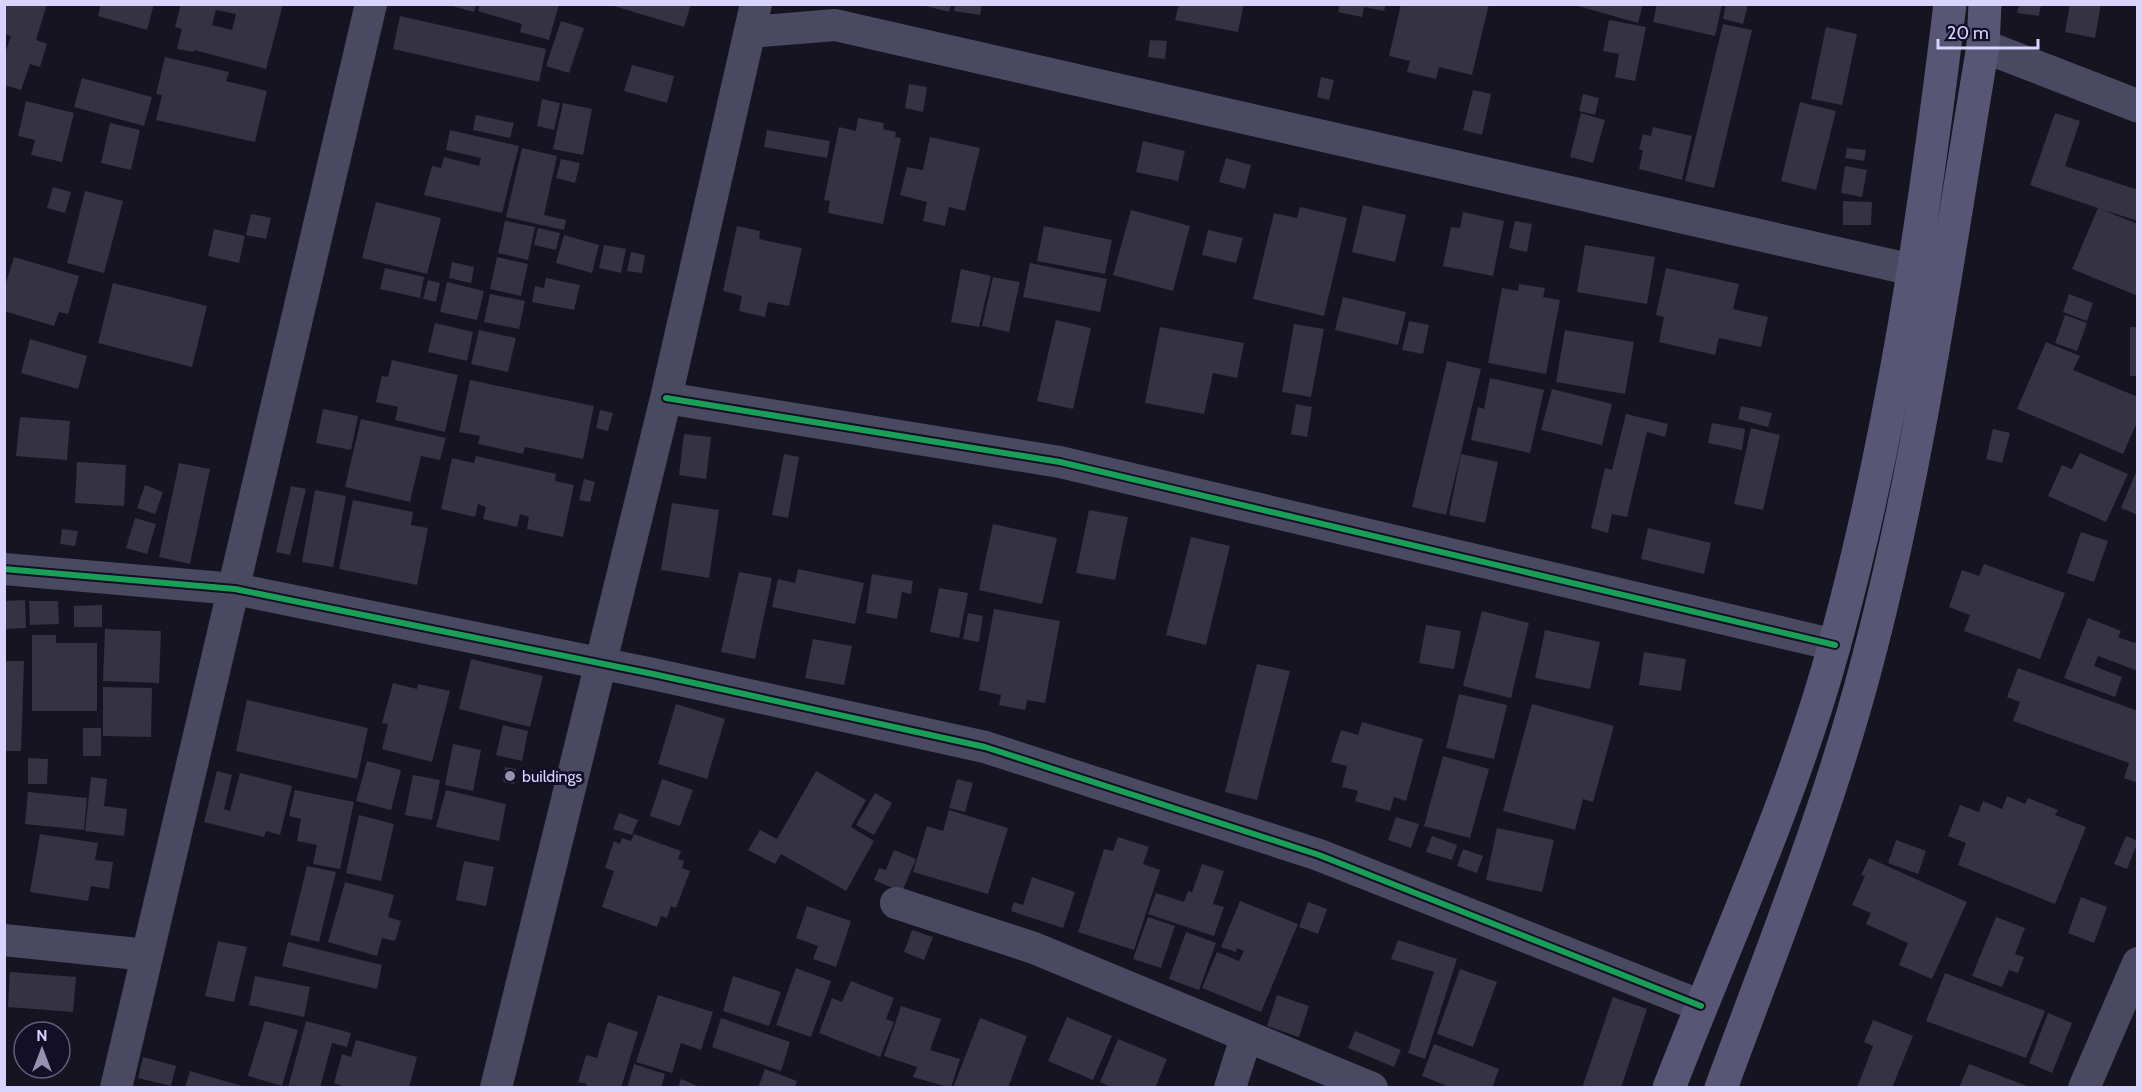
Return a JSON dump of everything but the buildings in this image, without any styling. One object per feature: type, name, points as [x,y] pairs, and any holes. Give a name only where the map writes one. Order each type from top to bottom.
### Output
[{"type":"main road","points":[[1669,1088],[1784,799],[1835,645],[1877,478],[1913,270],[1950,4]]},
{"type":"main road","points":[[1721,1088],[1816,834],[1867,663],[1929,383],[1983,46],[1985,4]]},
{"type":"street","points":[[116,1088],[371,4]]},
{"type":"street","points":[[496,1088],[598,663],[666,398],[753,18],[835,25],[1913,270]]},
{"type":"street","points":[[1983,46],[2138,106]]},
{"type":"street","points":[[666,398],[1060,462],[1835,645]]},
{"type":"street","points":[[4,569],[235,589],[598,663],[985,747],[1319,855],[1701,1006]]},
{"type":"street","points":[[896,903],[1034,948],[1372,1088]]},
{"type":"street","points":[[4,940],[147,955]]},
{"type":"street","points":[[2084,1088],[2138,963]]},
{"type":"street","points":[[1230,1088],[1246,1037]]},
{"type":"cycle path","points":[[666,398],[1060,462],[1835,645]]},
{"type":"cycle path","points":[[4,569],[235,589],[653,674],[985,747],[1319,855],[1701,1006]]},
{"type":"place","name":"buildings","points":[[510,776]]}]
